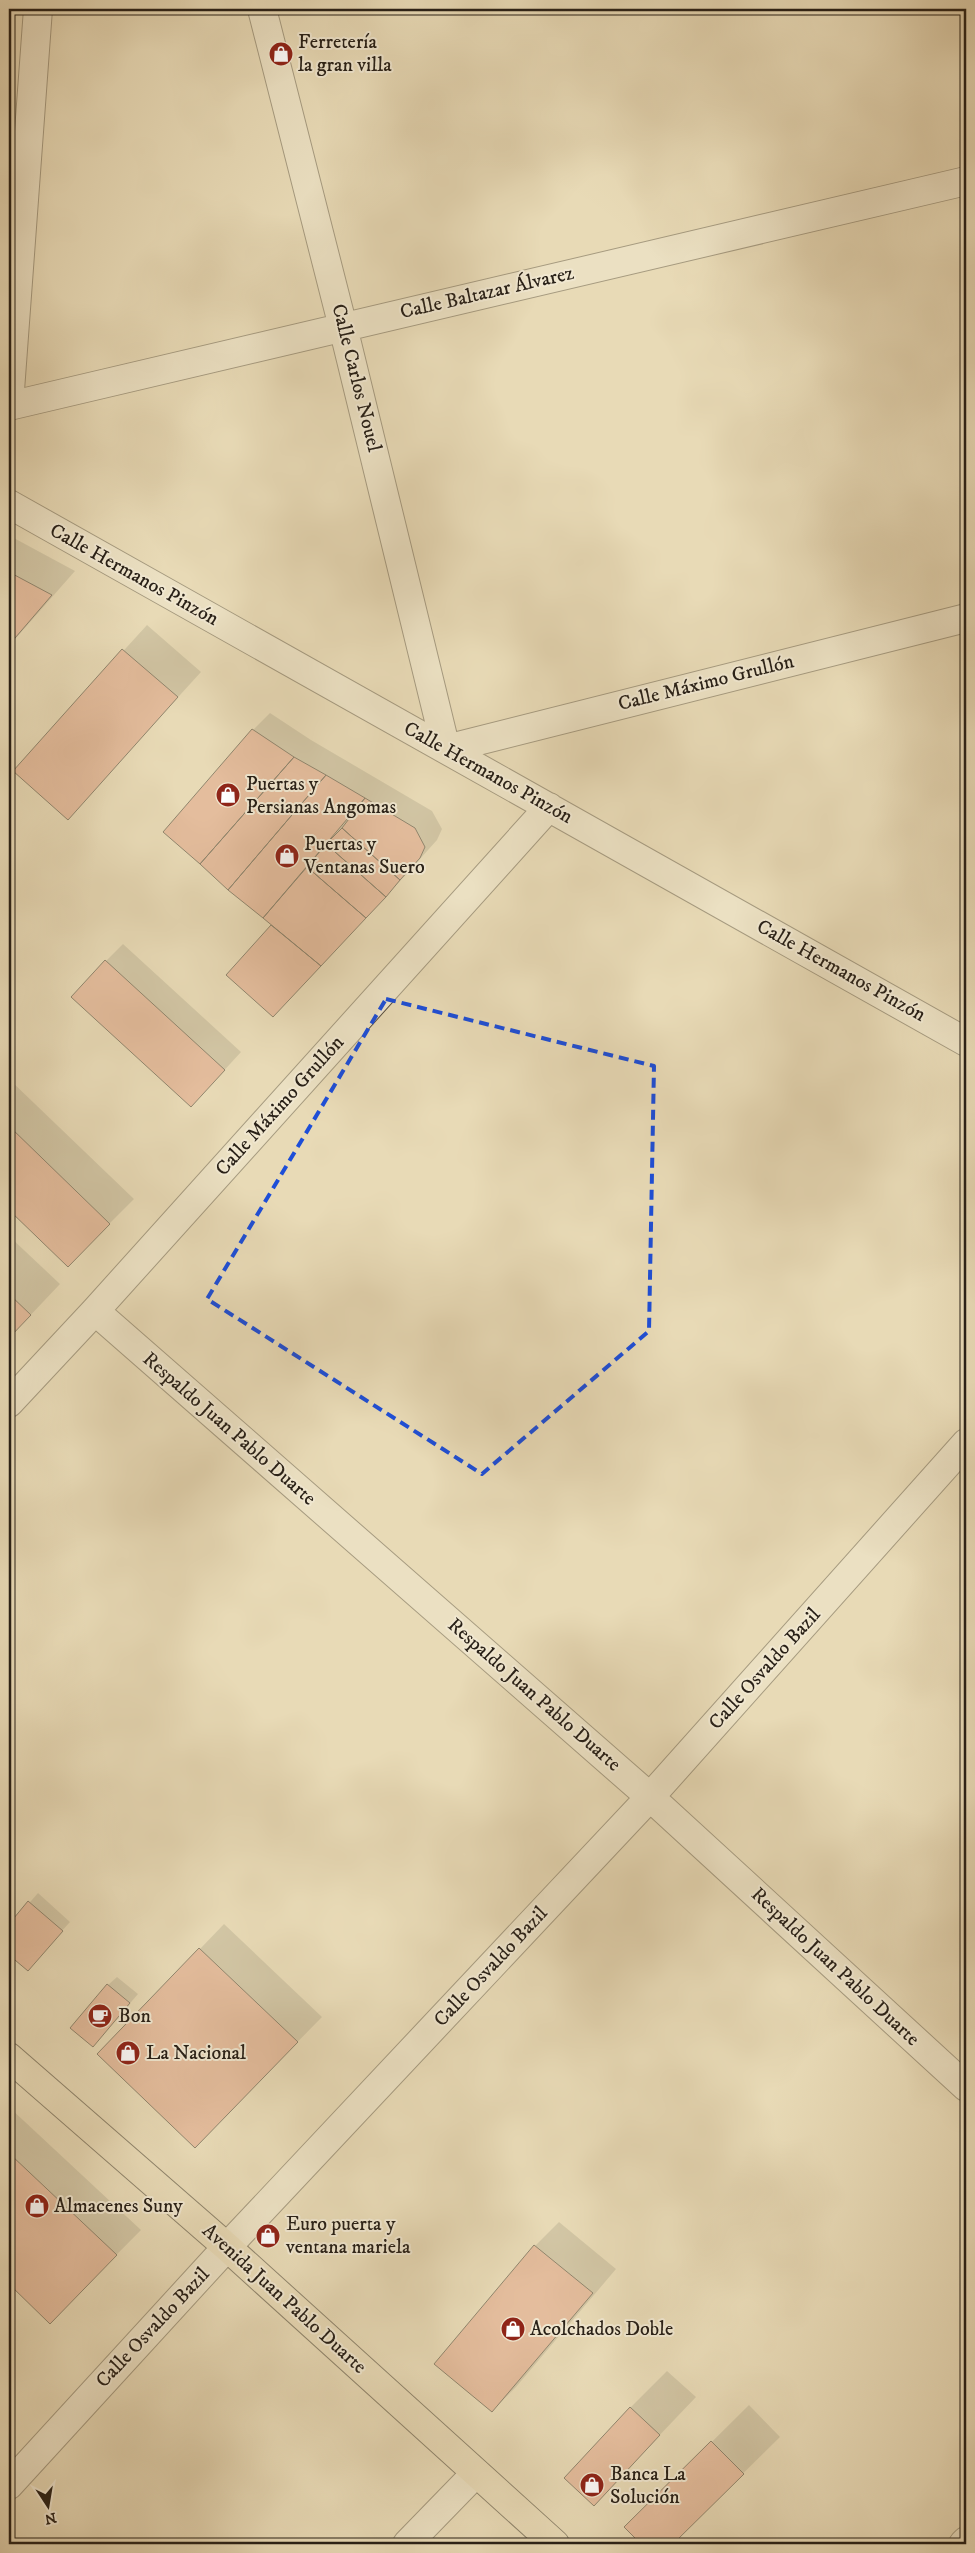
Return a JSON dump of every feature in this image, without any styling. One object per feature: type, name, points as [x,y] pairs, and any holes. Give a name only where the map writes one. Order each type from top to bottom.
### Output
[{"type":"main road","name":"Avenida Juan Pablo Duarte","points":[[9,2057],[227,2247],[555,2544]]},
{"type":"street","points":[[9,405],[38,9]]},
{"type":"street","name":"Calle Carlos Nouel","points":[[262,9],[344,327],[446,749]]},
{"type":"street","name":"Calle Baltazar Álvarez","points":[[9,405],[966,181]]},
{"type":"street","name":"Calle Hermanos Pinzón","points":[[9,504],[966,1041]]},
{"type":"street","name":"Calle Máximo Grullón","points":[[446,749],[966,618]]},
{"type":"street","name":"Calle Máximo Grullón","points":[[9,1403],[95,1311],[549,807]]},
{"type":"street","name":"Respaldo Juan Pablo Duarte","points":[[95,1311],[650,1797],[966,2087]]},
{"type":"street","name":"Calle Osvaldo Bazil","points":[[9,2485],[227,2247],[650,1797],[966,1443]]},
{"type":"street","points":[[407,2544],[476,2473]]},
{"type":"street","points":[[963,2544],[966,2541]]},
{"type":"highlighted area","points":[[386,999],[654,1066],[649,1331],[482,1474],[207,1299]]},
{"type":"building","points":[[9,572],[52,595],[9,645]]},
{"type":"building","points":[[122,649],[178,697],[68,820],[13,771]]},
{"type":"building","name":"Puertas y Persianas Angomas","points":[[252,729],[294,757],[200,864],[163,832]]},
{"type":"building","points":[[294,757],[326,775],[228,890],[200,864]]},
{"type":"building","name":"Puertas y Ventanas Suero","points":[[326,775],[365,798],[263,918],[228,890]]},
{"type":"building","points":[[365,798],[415,828],[425,847],[420,858],[400,880],[342,828]]},
{"type":"building","points":[[342,828],[400,880],[386,897],[326,844]]},
{"type":"building","points":[[326,844],[386,897],[366,918],[307,867]]},
{"type":"building","points":[[307,867],[366,918],[321,966],[263,918]]},
{"type":"building","points":[[271,925],[321,966],[273,1017],[226,975]]},
{"type":"building","points":[[105,960],[225,1070],[191,1107],[71,997]]},
{"type":"building","points":[[9,1126],[110,1224],[68,1267],[9,1210]]},
{"type":"building","points":[[9,1294],[31,1315],[9,1338]]},
{"type":"building","points":[[28,1901],[63,1931],[28,1971],[9,1955],[9,1924]]},
{"type":"building","points":[[199,1948],[298,2042],[195,2148],[97,2054]]},
{"type":"building","name":"Bon","points":[[107,1984],[130,2003],[93,2047],[70,2028]]},
{"type":"building","name":"Almacenes Suny","points":[[11,2155],[117,2255],[50,2324],[9,2284],[9,2157]]},
{"type":"building","name":"Acolchados Doble","points":[[534,2245],[593,2293],[492,2412],[434,2364]]},
{"type":"building","points":[[630,2407],[660,2435],[594,2506],[564,2478]]},
{"type":"building","points":[[711,2441],[744,2474],[673,2544],[641,2544],[624,2527]]},
{"type":"place","name":"Ferretería la gran villa","points":[[281,54]]},
{"type":"place","name":"Puertas y Persianas Angomas","points":[[228,795]]},
{"type":"place","name":"Puertas y Ventanas Suero","points":[[287,856]]},
{"type":"place","name":"Bon","points":[[100,2016]]},
{"type":"place","name":"La Nacional","points":[[128,2053]]},
{"type":"place","name":"Almacenes Suny","points":[[37,2206]]},
{"type":"place","name":"Euro puerta y ventana mariela","points":[[268,2236]]},
{"type":"place","name":"Acolchados Doble","points":[[513,2329]]},
{"type":"place","name":"Banca La Solución","points":[[592,2485]]}]
